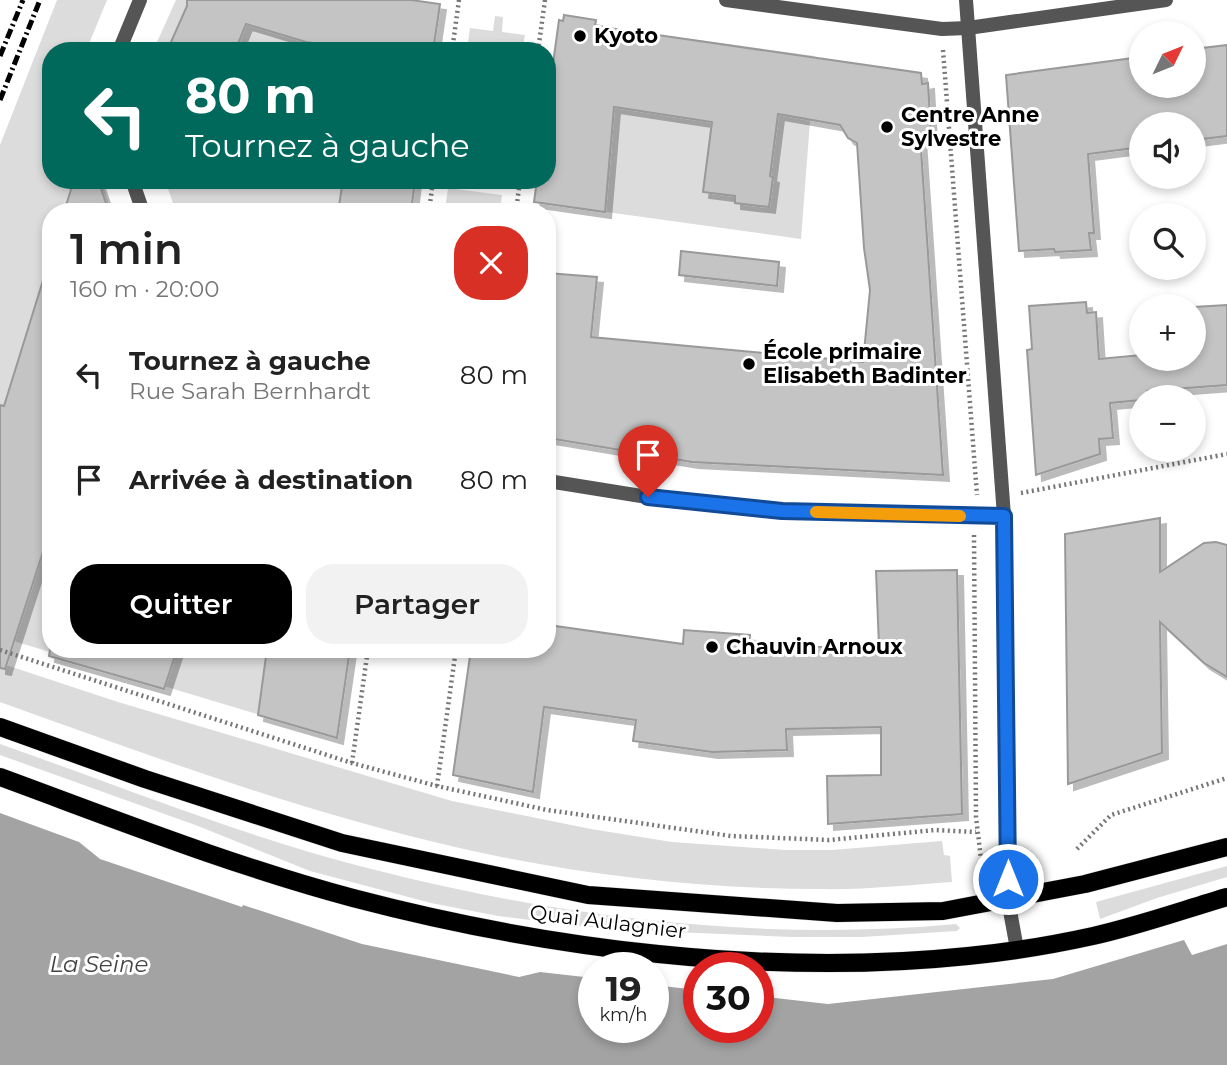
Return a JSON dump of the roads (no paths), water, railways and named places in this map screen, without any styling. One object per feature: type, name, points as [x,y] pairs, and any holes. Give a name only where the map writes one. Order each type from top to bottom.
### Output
[{"type":"main road","name":"Quai Aulagnier","points":[[0,727],[145,779],[342,843],[588,895],[837,913],[943,911],[1085,884],[1227,847]]},
{"type":"main road","name":"Quai Aulagnier","points":[[0,777],[164,837],[354,898],[488,929],[671,954],[813,963],[967,956],[1094,936],[1227,897]]},
{"type":"street","points":[[123,42],[139,0]]},
{"type":"street","points":[[726,0],[942,29],[968,28],[1166,0]]},
{"type":"street","points":[[966,0],[1003,496],[1008,900],[1017,949]]},
{"type":"street","points":[[556,482],[672,501],[782,511],[1004,516]]},
{"type":"water","name":"La Seine","points":[[0,813],[79,842],[100,859],[362,944],[519,977],[540,972],[578,976],[578,1043],[669,1043],[669,987],[683,988],[683,1043],[774,1043],[774,998],[828,1004],[1053,979],[1184,940],[1192,955],[1227,944],[1227,1065],[0,1065]]},
{"type":"railway","points":[[0,56],[23,0]]},
{"type":"railway","points":[[0,100],[40,0]]},
{"type":"place","name":"Kyoto","points":[[580,36]]},
{"type":"place","name":"Centre Anne Sylvestre","points":[[887,127]]},
{"type":"place","name":"École primaire Elisabeth Badinter","points":[[749,364]]},
{"type":"place","name":"Chauvin Arnoux","points":[[712,647]]}]
